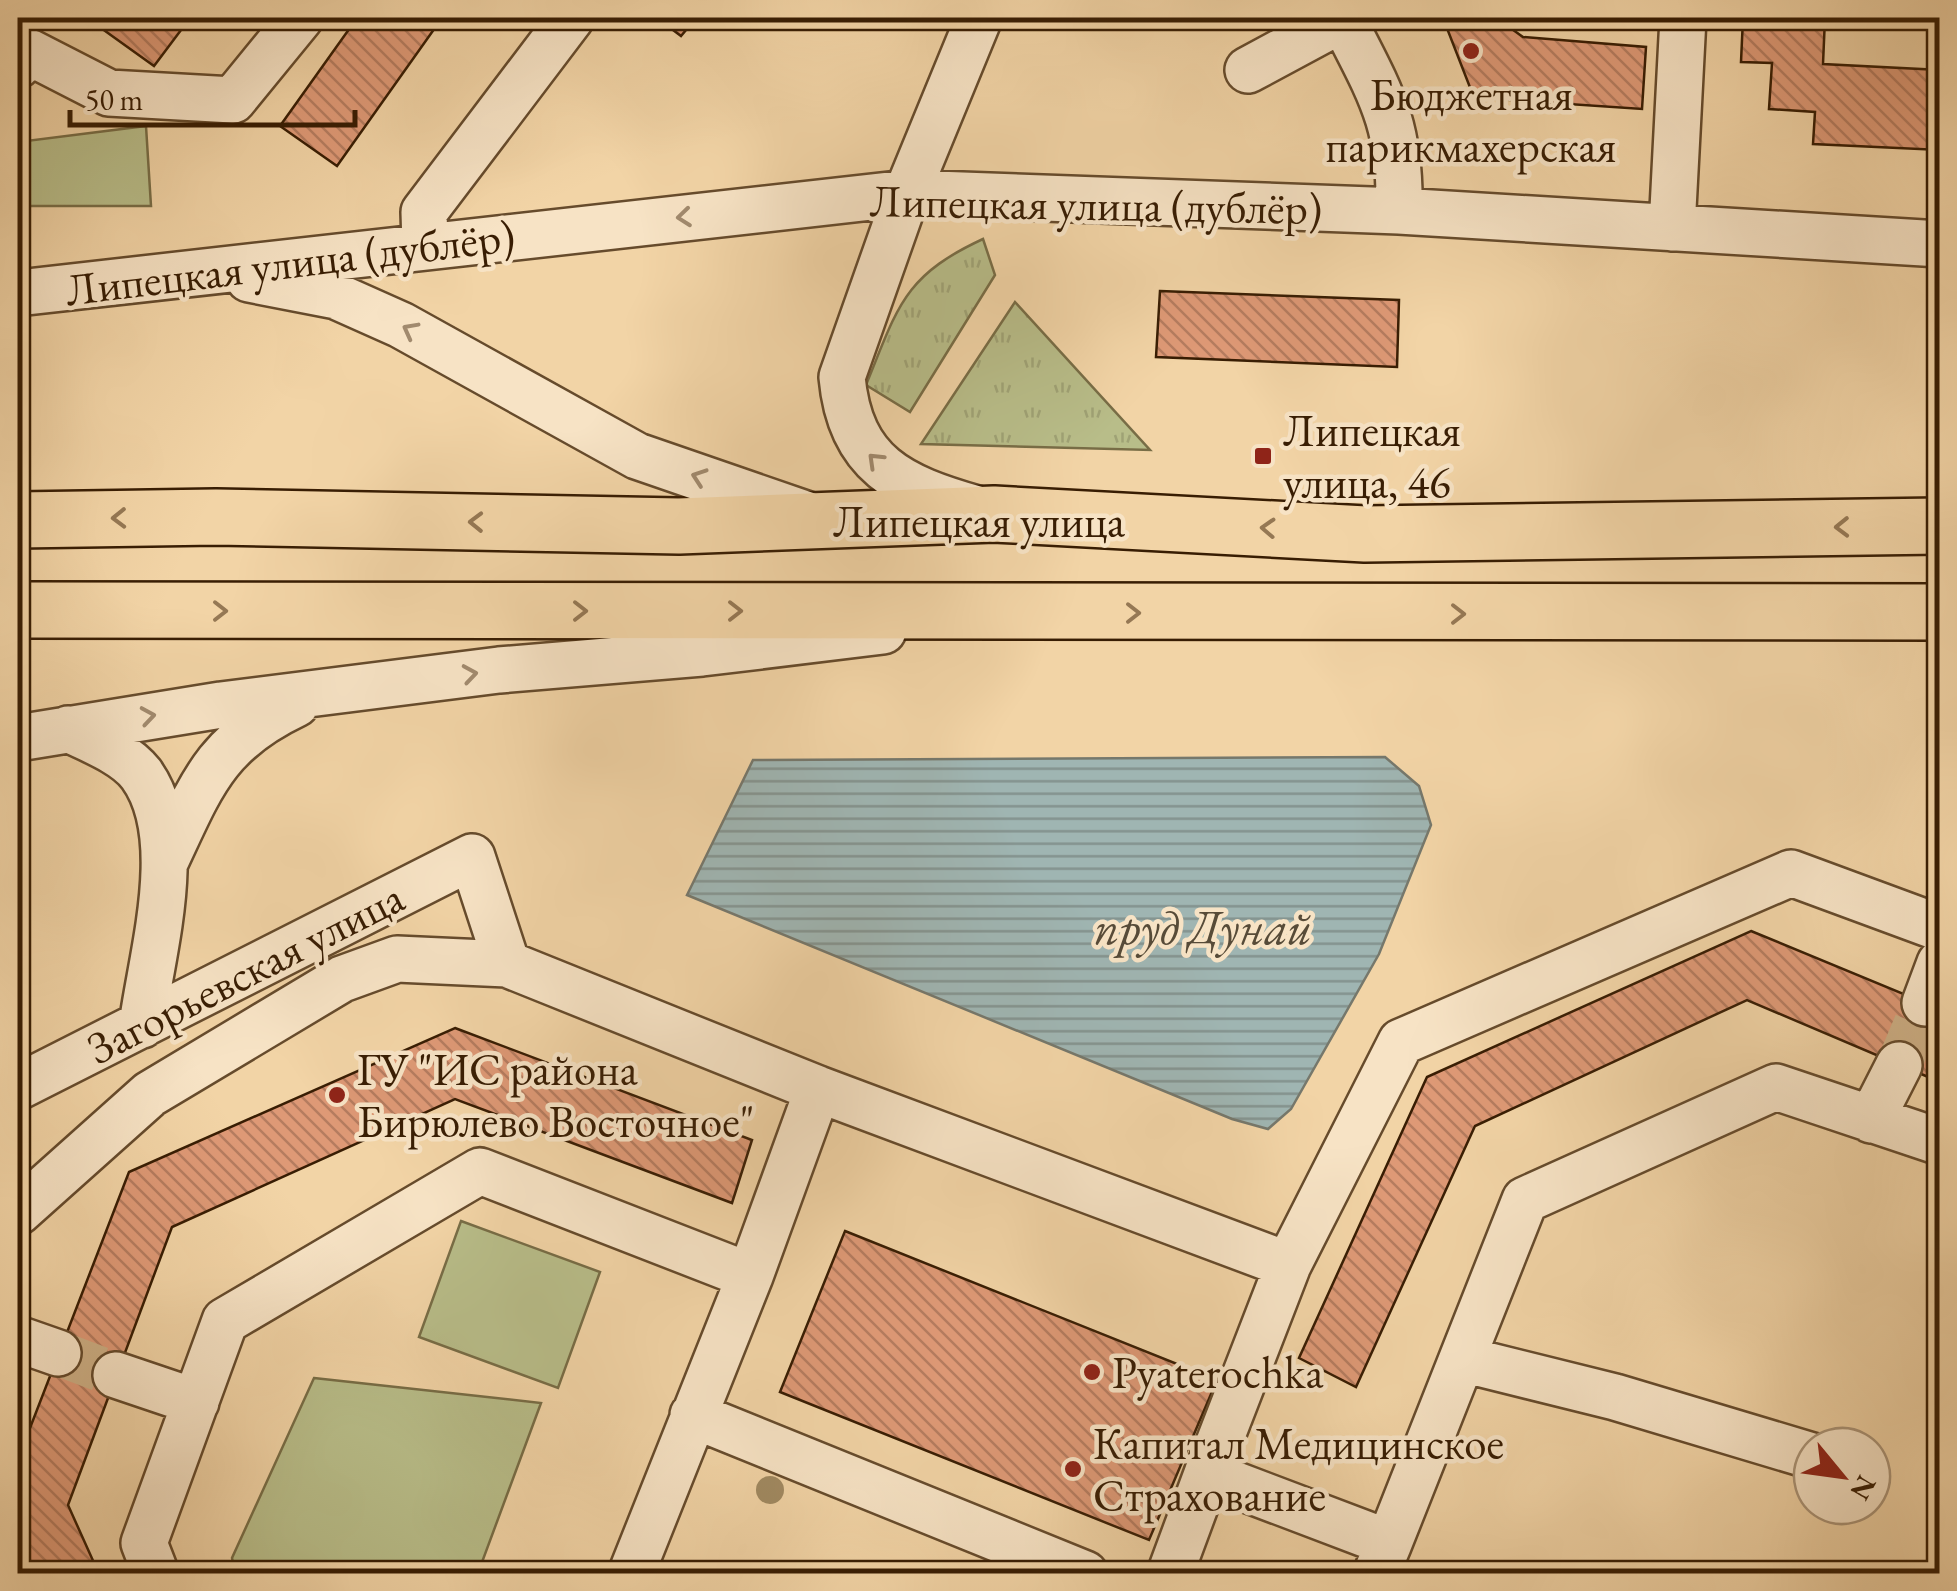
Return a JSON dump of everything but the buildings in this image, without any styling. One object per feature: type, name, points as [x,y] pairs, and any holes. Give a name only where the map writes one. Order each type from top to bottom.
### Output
[{"type":"main road","name":"Липецкая улица","points":[[18,520],[216,517],[679,526],[994,514],[1365,534],[1940,526]]},
{"type":"main road","name":"Липецкая улица","points":[[18,610],[1940,612]]},
{"type":"street","points":[[18,66],[28,52],[109,92],[233,100],[300,18]]},
{"type":"street","points":[[425,245],[424,212],[572,18]]},
{"type":"street","points":[[979,18],[907,193],[842,377],[845,406],[862,448],[889,474],[932,496],[994,514]]},
{"type":"street","points":[[1248,70],[1343,18],[1392,118],[1400,167],[1399,211]]},
{"type":"street","points":[[1672,228],[1683,18]]},
{"type":"street","name":"Липецкая улица (дублёр)","points":[[18,293],[907,193],[1399,211],[1940,244]]},
{"type":"street","points":[[137,280],[244,279],[336,296],[401,325],[637,456],[824,520]]},
{"type":"street","points":[[18,738],[498,670],[702,653],[1036,612]]},
{"type":"street","points":[[165,862],[220,755],[258,722],[315,695]]},
{"type":"street","points":[[68,729],[106,747],[140,772],[161,814],[165,862],[142,1025]]},
{"type":"street","name":"Загорьевская улица","points":[[18,1087],[472,858],[507,964]]},
{"type":"street","points":[[1170,1574],[1288,1265],[1401,1042],[1791,874],[1940,928]]},
{"type":"street","points":[[18,1212],[150,1094],[342,979],[396,958],[507,964],[818,1088],[1288,1265]]},
{"type":"street","points":[[1871,1120],[1898,1065]]},
{"type":"street","points":[[1208,1474],[1382,1558],[1525,1200],[1776,1087],[1940,1142]]},
{"type":"street","points":[[631,1574],[750,1276],[818,1088]]},
{"type":"street","points":[[156,1574],[144,1544],[225,1321],[480,1172],[750,1276]]},
{"type":"street","points":[[1462,1359],[1614,1396],[1792,1450]]},
{"type":"street","points":[[116,1375],[196,1402]]},
{"type":"street","points":[[693,1416],[1085,1574]]},
{"type":"green space","points":[[146,126],[151,206],[18,206],[18,142]]},
{"type":"green space","points":[[983,239],[995,275],[910,412],[866,385],[887,334],[919,281],[935,266]]},
{"type":"green space","points":[[1015,302],[1150,450],[921,444]]},
{"type":"green space","points":[[461,1221],[600,1272],[558,1388],[419,1337]]},
{"type":"green space","points":[[314,1378],[541,1403],[478,1573],[235,1573],[232,1558]]},
{"type":"water","name":"пруд Дунай","points":[[1385,757],[1419,786],[1431,825],[1379,954],[1291,1109],[1268,1129],[1232,1119],[687,895],[753,760]]},
{"type":"tunnel","points":[[1899,1065],[1925,1003]]},
{"type":"tunnel","points":[[58,1353],[116,1375]]},
{"type":"place","name":"Бюджетная парикмахерская","points":[[1471,51]]},
{"type":"place","name":"Липецкая улица, 46","points":[[1263,456]]},
{"type":"place","name":"ГУ \"ИС района Бирюлево Восточное\"","points":[[337,1095]]},
{"type":"place","name":"Pyaterochka","points":[[1092,1372]]},
{"type":"place","name":"Капитал Медицинское Страхование","points":[[1073,1469]]}]
